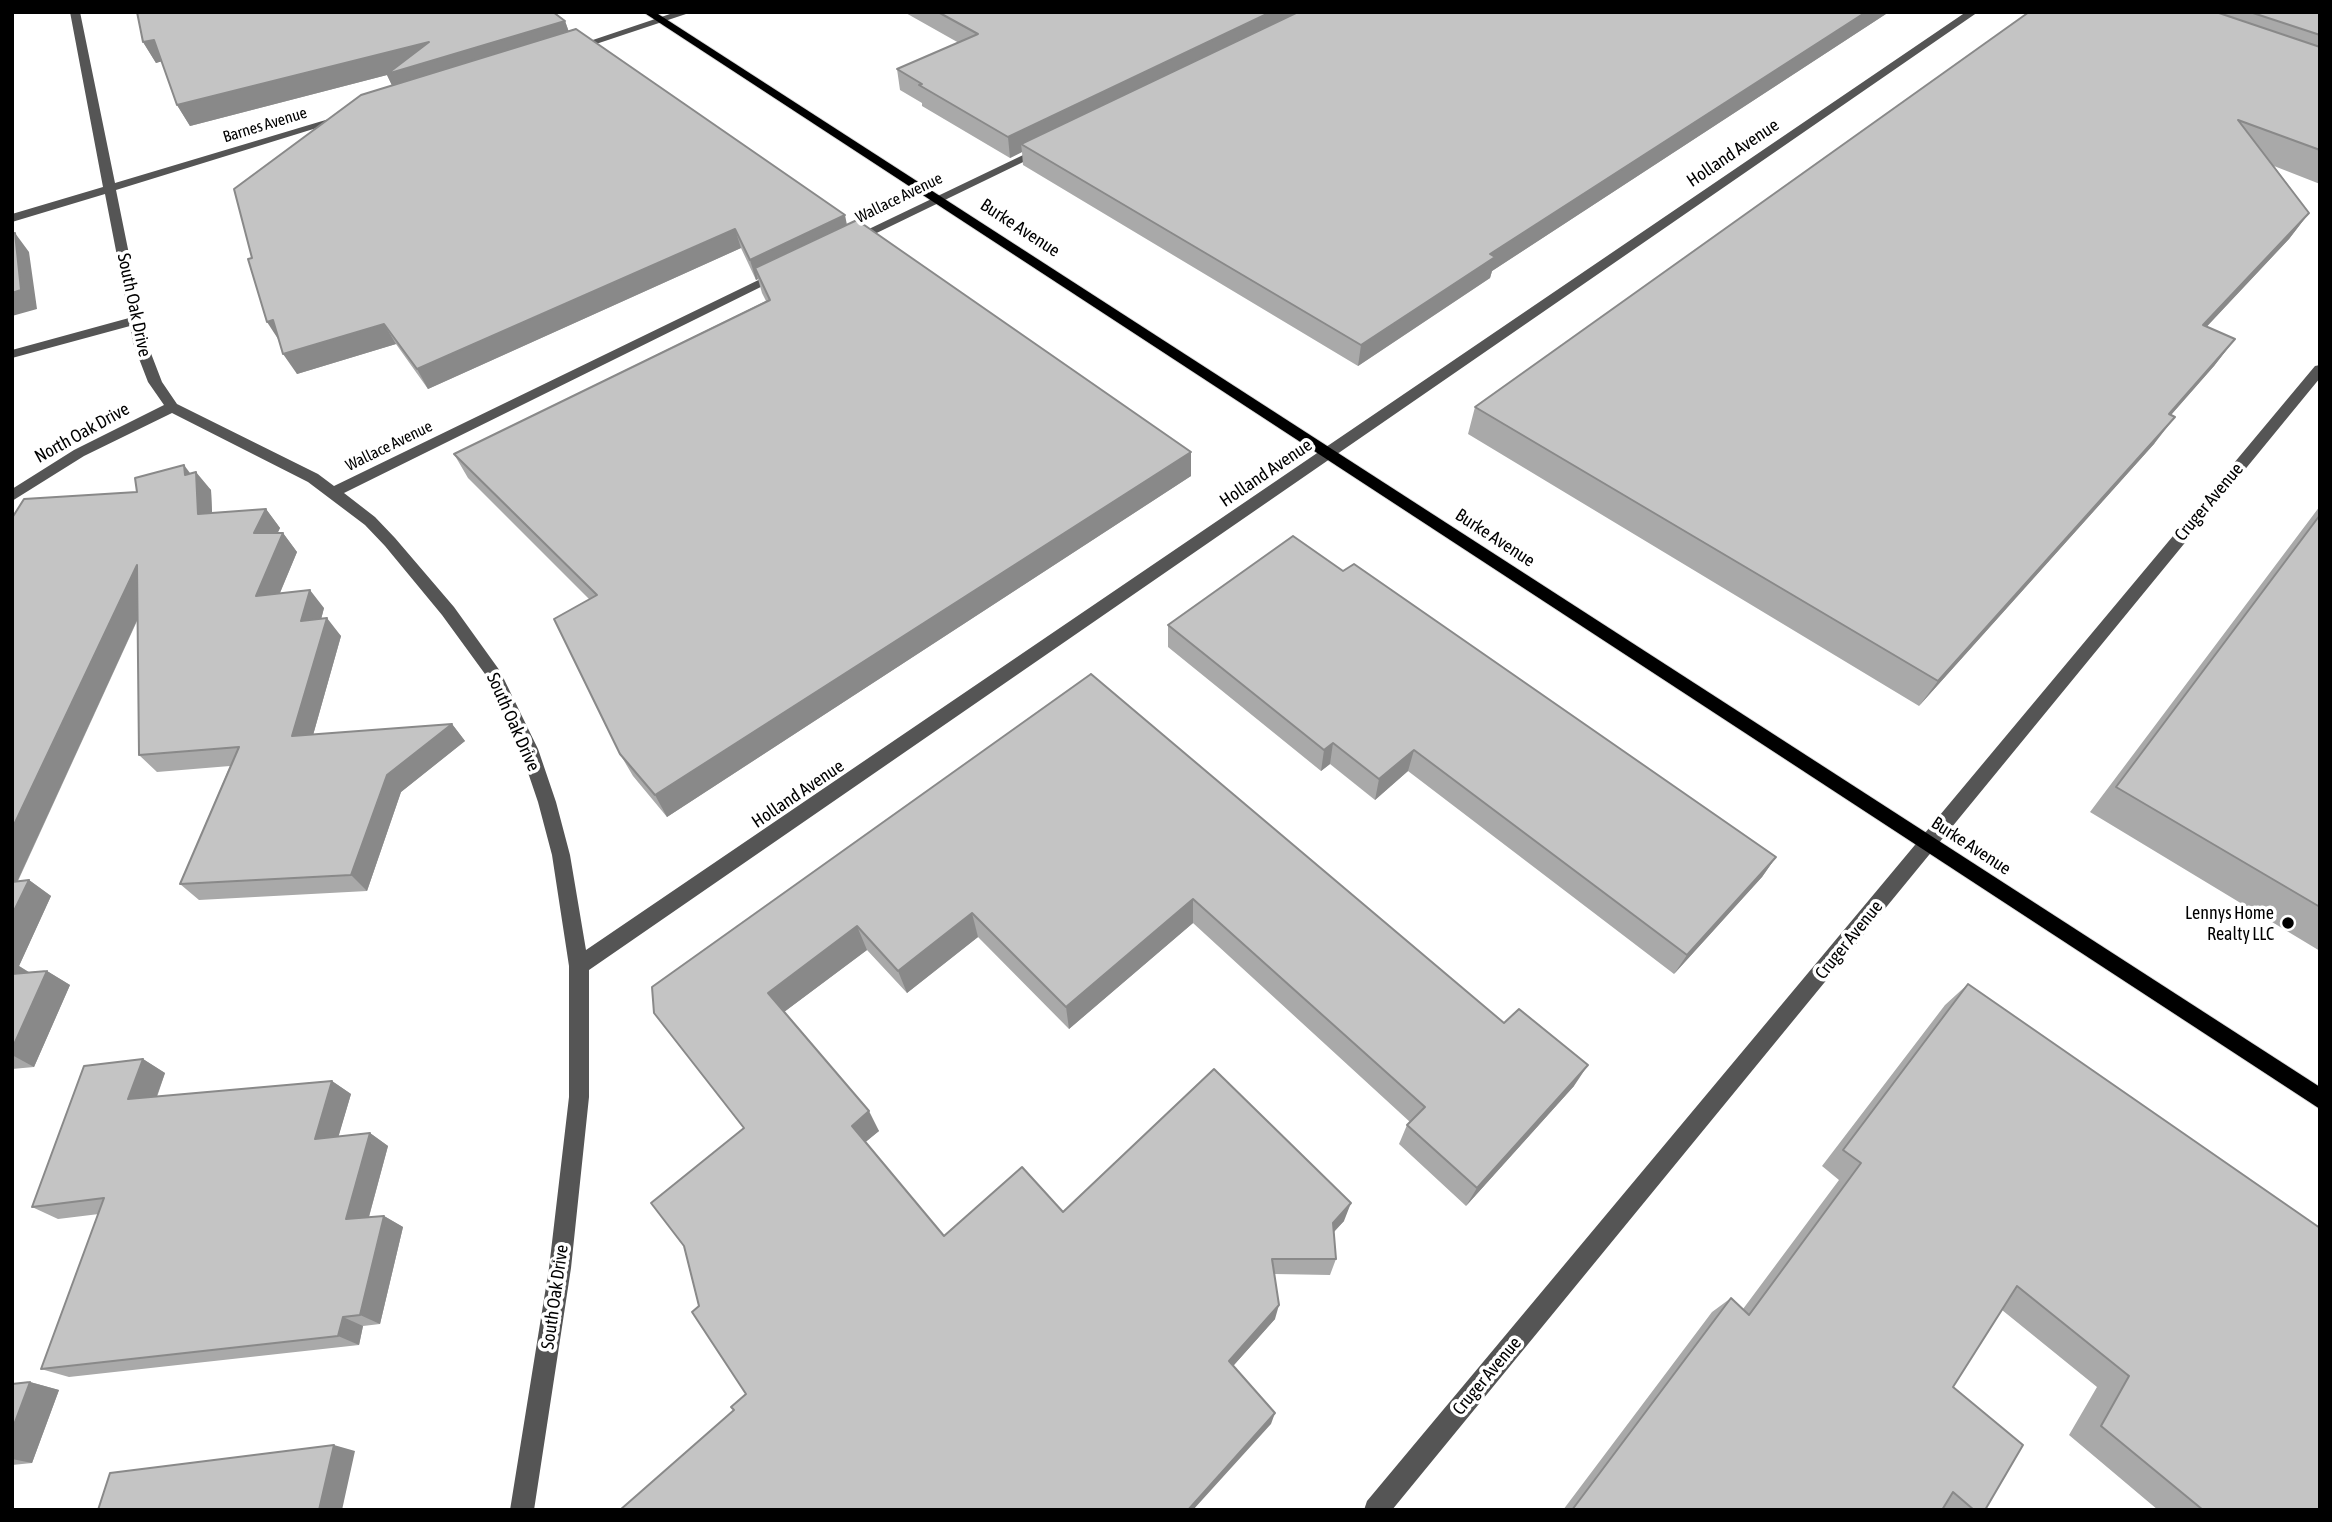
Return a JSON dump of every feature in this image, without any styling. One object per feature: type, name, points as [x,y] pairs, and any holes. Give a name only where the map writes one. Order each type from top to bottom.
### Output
[{"type":"main road","name":"Burke Avenue","points":[[648,12],[2320,1099]]},
{"type":"street","name":"South Oak Drive","points":[[75,12],[146,363],[172,407],[296,469],[334,492],[390,542],[492,671],[529,748],[547,802],[564,866],[579,966],[579,1097],[571,1181],[522,1510]]},
{"type":"street","points":[[564,51],[687,12]]},
{"type":"street","name":"Holland Avenue","points":[[579,966],[1973,12]]},
{"type":"street","name":"Barnes Avenue","points":[[12,218],[351,116]]},
{"type":"street","name":"Wallace Avenue","points":[[839,246],[1053,144]]},
{"type":"street","name":"Wallace Avenue","points":[[334,492],[790,270]]},
{"type":"street","points":[[12,354],[137,320]]},
{"type":"street","name":"Cruger Avenue","points":[[1376,1510],[2320,369]]},
{"type":"street","name":"North Oak Drive","points":[[12,496],[79,453],[172,407]]},
{"type":"building","points":[[137,12],[553,12],[565,21],[387,74],[429,42],[177,105],[154,40],[143,42]]},
{"type":"building","points":[[938,12],[1271,12],[1008,137],[919,85],[922,84],[897,69],[978,34]]},
{"type":"building","points":[[1298,12],[1866,12],[1490,254],[1495,257],[1361,345],[1021,144]]},
{"type":"building","points":[[2029,12],[2216,12],[2320,47],[2320,150],[2238,120],[2309,213],[2203,325],[2235,339],[2169,414],[2175,417],[1938,681],[1475,407]]},
{"type":"building","points":[[2250,12],[2320,12],[2320,35]]},
{"type":"building","points":[[576,29],[845,215],[750,260],[735,229],[417,369],[384,324],[283,354],[273,320],[267,322],[248,259],[252,258],[234,189],[361,95]]},
{"type":"building","points":[[857,220],[1191,452],[655,795],[620,754],[554,619],[597,595],[454,454],[770,300],[755,268]]},
{"type":"building","points":[[15,233],[21,290],[12,293],[12,234]]},
{"type":"building","points":[[184,465],[185,475],[196,472],[198,514],[266,509],[254,533],[283,533],[256,596],[310,590],[301,621],[327,618],[292,736],[452,724],[387,775],[351,875],[180,884],[239,747],[139,755],[137,565],[12,829],[12,518],[24,499],[137,492],[135,478]]},
{"type":"building","points":[[2320,515],[2320,907],[2116,787]]},
{"type":"building","points":[[1293,536],[1343,571],[1354,564],[1776,857],[1687,955],[1414,750],[1379,779],[1333,743],[1324,750],[1168,625]]},
{"type":"building","points":[[1091,674],[1504,1023],[1519,1009],[1588,1065],[1477,1188],[1407,1125],[1425,1107],[1193,899],[1066,1007],[972,913],[898,971],[857,926],[768,993],[869,1111],[852,1126],[944,1236],[1022,1167],[1063,1212],[1214,1069],[1351,1203],[1333,1223],[1336,1259],[1272,1259],[1279,1305],[1229,1361],[1275,1413],[1188,1510],[620,1510],[734,1410],[731,1407],[746,1394],[692,1312],[699,1306],[684,1246],[651,1203],[744,1128],[654,1013],[652,987]]},
{"type":"building","points":[[29,880],[12,915],[12,882]]},
{"type":"building","points":[[47,971],[12,1049],[12,974]]},
{"type":"building","points":[[1968,984],[2320,1228],[2320,1510],[2203,1510],[2101,1426],[2129,1376],[2017,1286],[1953,1387],[2023,1445],[1985,1510],[1974,1510],[1953,1492],[1942,1510],[1572,1510],[1731,1298],[1749,1315],[1861,1163],[1843,1150]]},
{"type":"building","points":[[143,1059],[128,1099],[332,1081],[315,1139],[370,1133],[346,1219],[384,1216],[360,1315],[343,1317],[338,1336],[41,1369],[104,1198],[32,1207],[84,1066]]},
{"type":"building","points":[[30,1382],[12,1430],[12,1384]]},
{"type":"building","points":[[334,1445],[319,1510],[98,1510],[110,1473]]},
{"type":"place","name":"Lennys Home Realty LLC","points":[[2288,923]]}]
